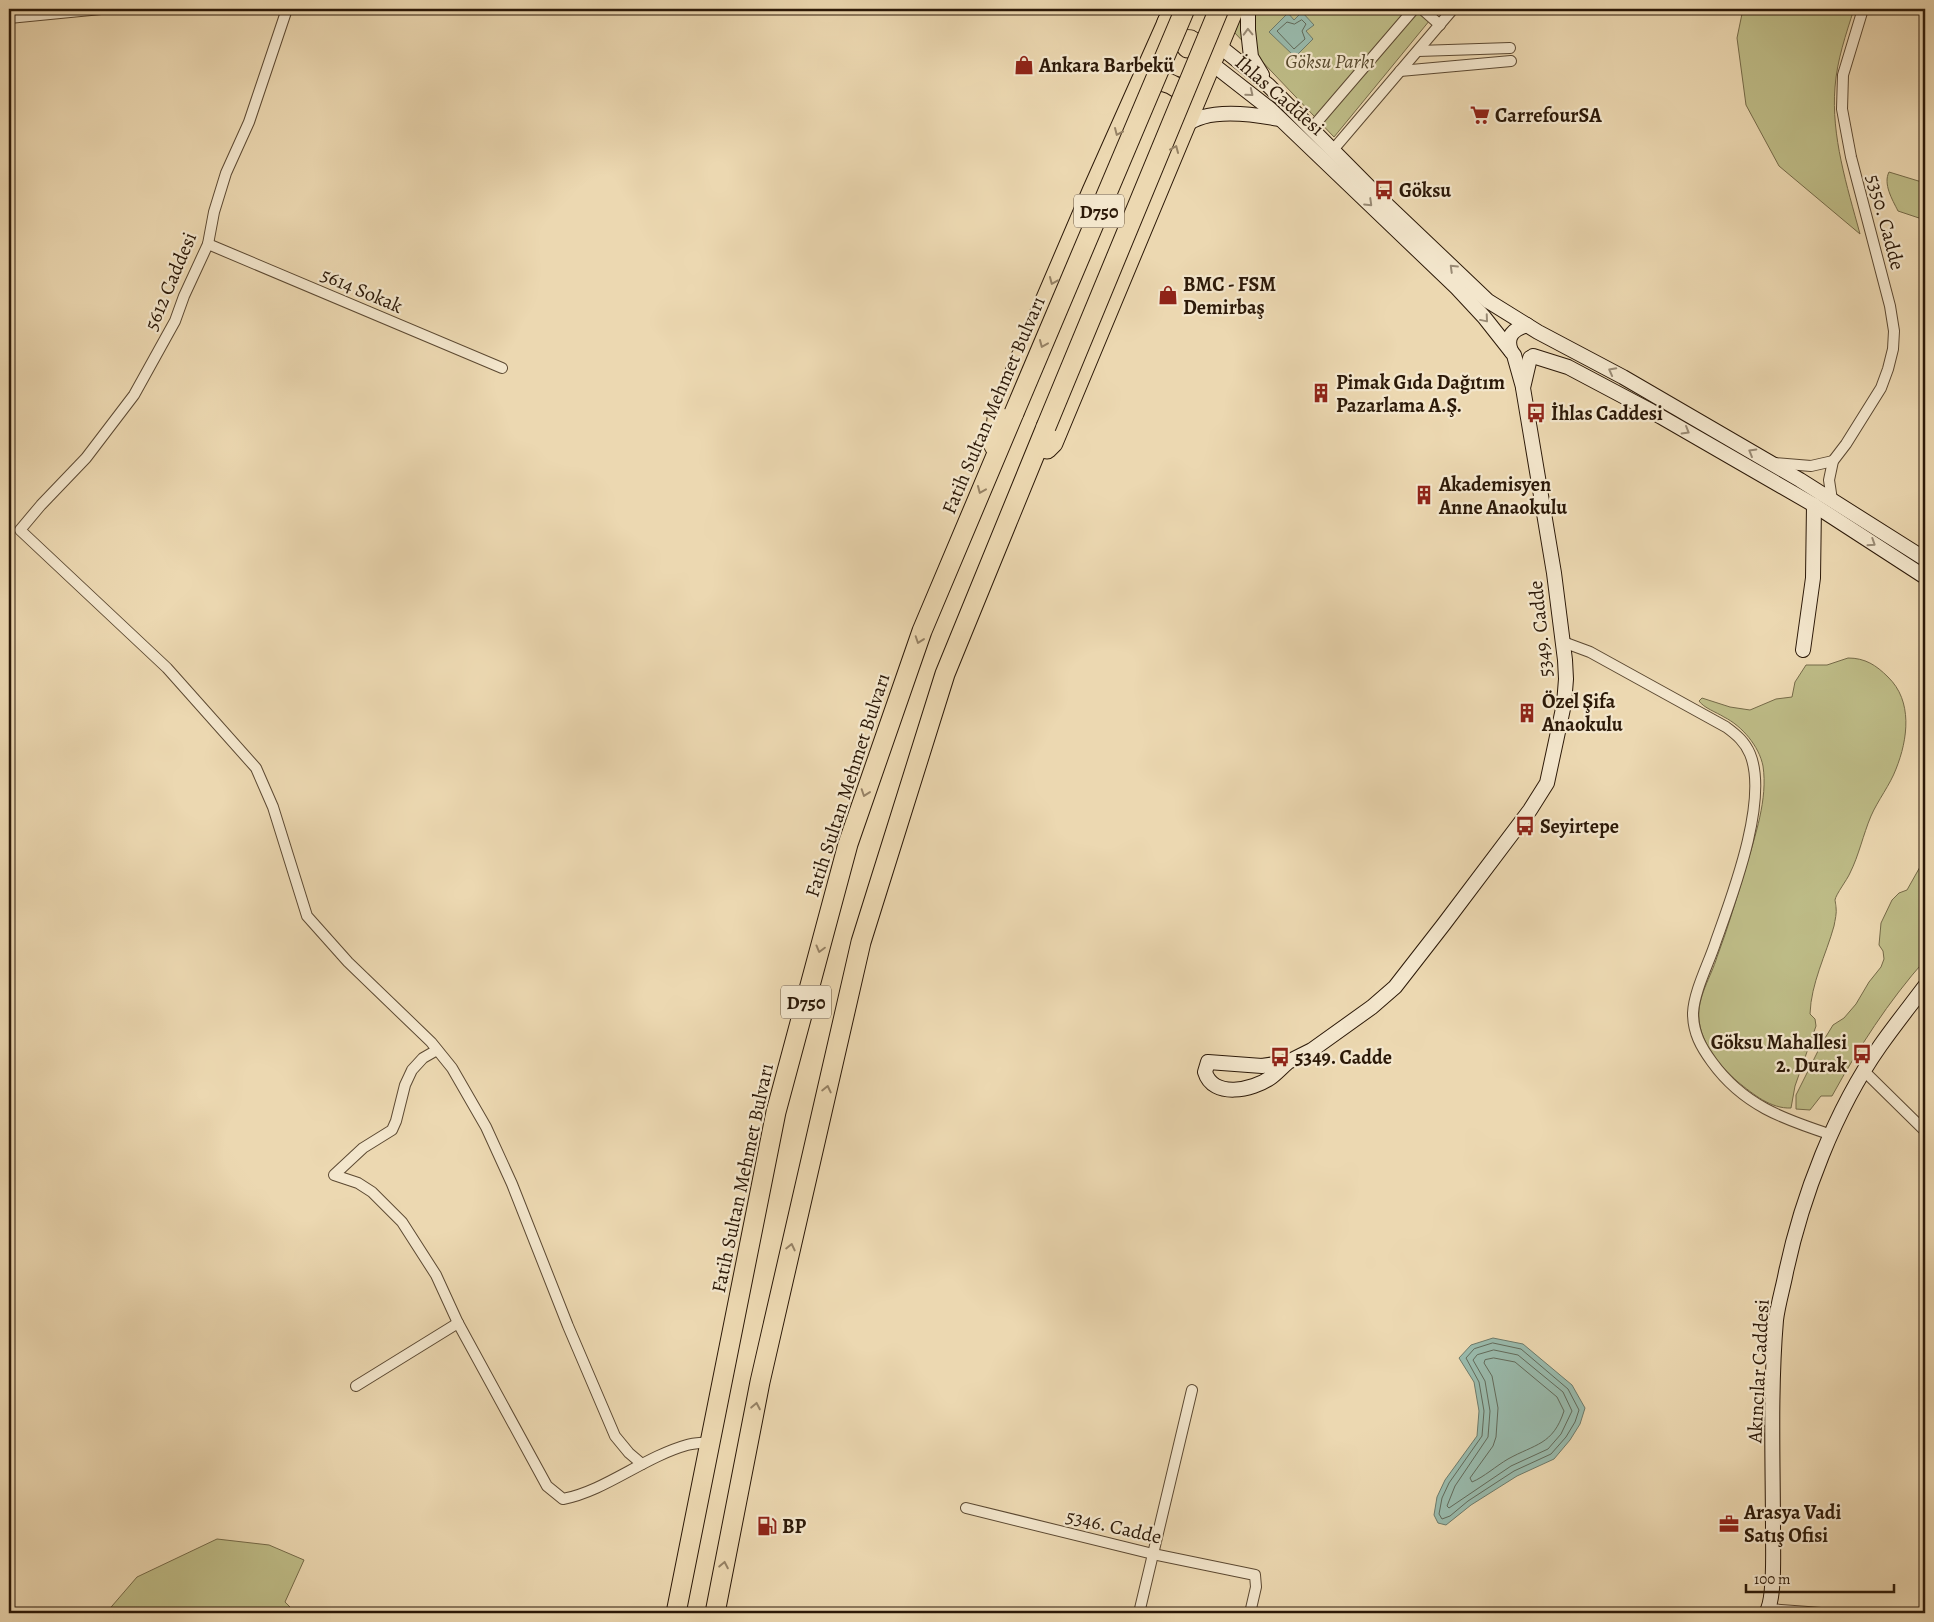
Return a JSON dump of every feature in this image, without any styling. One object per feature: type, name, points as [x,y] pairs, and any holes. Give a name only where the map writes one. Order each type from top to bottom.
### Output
[{"type":"highway","name":"Fatih Sultan Mehmet Bulvarı","points":[[676,1613],[776,1112],[848,844],[922,631],[1184,9]]},
{"type":"highway","name":"D750","points":[[1024,479],[1219,9]]},
{"type":"highway","points":[[715,1613],[760,1382],[861,942],[945,674],[1024,479],[1053,443],[1234,9]]},
{"type":"highway","points":[[992,465],[997,420],[1020,358],[1170,15],[1199,21],[1206,26],[1218,45]]},
{"type":"highway","points":[[1160,40],[1169,59],[1182,68],[1190,69],[1211,63]]},
{"type":"highway","points":[[1137,88],[1155,82],[1172,84],[1184,95],[1188,104],[1186,121]]},
{"type":"main road","points":[[1248,9],[1251,57],[1268,85]]},
{"type":"main road","name":"İhlas Caddesi","points":[[1218,45],[1268,85],[1332,151],[1488,301],[1532,328],[1623,377],[1770,462],[1834,507]]},
{"type":"main road","name":"İhlas Caddesi","points":[[1211,63],[1280,119],[1457,288],[1484,317],[1512,353]]},
{"type":"main road","points":[[1186,121],[1206,116],[1256,114],[1280,119]]},
{"type":"main road","points":[[1523,388],[1508,341],[1513,332],[1532,328],[1541,342],[1540,348],[1532,357]]},
{"type":"main road","points":[[1512,353],[1523,359],[1532,357],[1568,367],[1603,384],[1814,505],[1834,507],[1925,559]]},
{"type":"main road","name":"5349. Cadde","points":[[1288,1062],[1262,1066],[1208,1062],[1205,1072],[1209,1081],[1218,1087],[1241,1090],[1251,1087],[1270,1078],[1288,1062],[1312,1050],[1372,1008],[1394,987],[1538,798],[1547,783],[1552,767],[1564,704],[1566,680],[1554,573],[1523,388],[1532,357]]},
{"type":"main road","points":[[1803,650],[1813,578],[1814,505]]},
{"type":"main road","points":[[1834,507],[1925,577]]},
{"type":"main road","name":"Akıncılar Caddesi","points":[[1768,1611],[1773,1552],[1773,1378],[1776,1318],[1791,1250],[1806,1198],[1832,1135],[1864,1071],[1879,1047],[1925,986]]},
{"type":"street","points":[[9,18],[101,9]]},
{"type":"street","name":"5612 Caddesi","points":[[286,9],[249,122],[224,181],[214,212],[208,244],[184,296],[175,321],[134,394],[86,458],[20,530],[166,668],[256,768],[273,808],[307,916],[348,962],[437,1050]]},
{"type":"street","points":[[1311,129],[1414,9]]},
{"type":"street","points":[[1422,9],[1440,25]]},
{"type":"street","points":[[1332,151],[1453,9]]},
{"type":"street","name":"5350. Cadde","points":[[1834,507],[1829,480],[1833,461],[1846,444],[1881,388],[1893,349],[1894,331],[1890,306],[1851,157],[1842,109],[1843,75],[1864,9]]},
{"type":"street","points":[[1418,51],[1510,48]]},
{"type":"street","points":[[1400,71],[1511,61]]},
{"type":"street","name":"5614 Sokak","points":[[208,244],[502,368]]},
{"type":"street","points":[[1770,462],[1811,466],[1833,461]]},
{"type":"street","points":[[1563,642],[1590,652],[1677,699],[1726,727],[1739,736],[1746,746],[1754,769],[1756,796],[1754,813],[1735,885],[1694,1003],[1694,1026],[1699,1043],[1704,1051],[1721,1075],[1742,1094],[1766,1110],[1792,1122],[1832,1135]]},
{"type":"street","points":[[642,1464],[629,1453],[616,1436],[568,1326],[512,1184],[486,1127],[452,1068],[437,1050],[423,1058],[412,1070],[405,1085],[392,1130],[362,1148],[334,1175],[358,1183],[372,1192],[402,1222],[436,1275],[458,1323],[547,1486],[563,1499],[579,1496],[642,1464],[656,1456],[689,1444],[710,1442]]},
{"type":"street","points":[[1864,1071],[1925,1131]]},
{"type":"street","points":[[356,1386],[458,1323]]},
{"type":"street","points":[[1139,1613],[1192,1390]]},
{"type":"street","name":"5346. Cadde","points":[[966,1508],[1153,1554],[1255,1575],[1256,1587],[1250,1613]]},
{"type":"street","points":[[1768,1611],[1821,1613]]},
{"type":"green space","name":"Göksu Parkı","points":[[1242,9],[1439,9],[1334,137],[1233,31]]},
{"type":"green space","points":[[1743,9],[1854,9],[1842,47],[1834,105],[1841,161],[1860,234],[1779,166],[1746,105],[1737,38]]},
{"type":"green space","points":[[1889,172],[1925,183],[1925,220],[1898,211],[1888,186],[1887,177]]},
{"type":"green space","points":[[1848,658],[1860,659],[1875,666],[1896,687],[1905,709],[1905,733],[1900,757],[1893,775],[1871,816],[1849,876],[1835,900],[1834,926],[1816,980],[1811,1003],[1810,1014],[1815,1019],[1816,1026],[1795,1086],[1791,1108],[1784,1108],[1763,1100],[1731,1076],[1707,1046],[1699,1019],[1700,1003],[1729,924],[1753,843],[1760,817],[1764,779],[1761,759],[1749,737],[1731,721],[1707,708],[1699,701],[1702,698],[1730,707],[1750,710],[1776,699],[1792,697],[1795,682],[1806,665],[1827,665]]},
{"type":"green space","points":[[1925,858],[1925,960],[1875,1025],[1832,1096],[1821,1096],[1810,1110],[1796,1109],[1796,1095],[1822,1043],[1833,1025],[1844,1018],[1856,1004],[1869,982],[1881,967],[1884,959],[1883,951],[1879,945],[1881,923],[1892,900],[1899,893],[1907,890]]},
{"type":"green space","points":[[217,1539],[269,1545],[304,1560],[285,1602],[296,1613],[106,1613],[137,1577]]},
{"type":"water","points":[[1302,12],[1314,25],[1306,31],[1313,39],[1295,57],[1269,32],[1288,13],[1294,20]]},
{"type":"water","points":[[1493,1338],[1523,1344],[1572,1385],[1585,1408],[1580,1424],[1570,1440],[1554,1459],[1517,1476],[1471,1505],[1446,1525],[1438,1523],[1434,1515],[1437,1497],[1445,1480],[1477,1436],[1479,1411],[1474,1382],[1459,1358],[1471,1345]]},
{"type":"place","name":"Ankara Barbekü","points":[[1024,65]]},
{"type":"place","name":"CarrefourSA","points":[[1480,115]]},
{"type":"place","name":"Göksu","points":[[1384,190]]},
{"type":"place","name":"BMC - FSM Demirbaş","points":[[1168,295]]},
{"type":"place","name":"Pimak Gıda Dağıtım Pazarlama A.Ş.","points":[[1321,393]]},
{"type":"place","name":"İhlas Caddesi","points":[[1536,413]]},
{"type":"place","name":"Akademisyen Anne Anaokulu","points":[[1424,495]]},
{"type":"place","name":"Özel Şifa Anaokulu","points":[[1527,713]]},
{"type":"place","name":"Seyirtepe","points":[[1525,826]]},
{"type":"place","name":"Göksu Mahallesi 2. Durak","points":[[1862,1054]]},
{"type":"place","name":"5349. Cadde","points":[[1280,1057]]},
{"type":"place","name":"Arasya Vadi Satış Ofisi","points":[[1729,1524]]},
{"type":"place","name":"BP","points":[[767,1526]]}]
